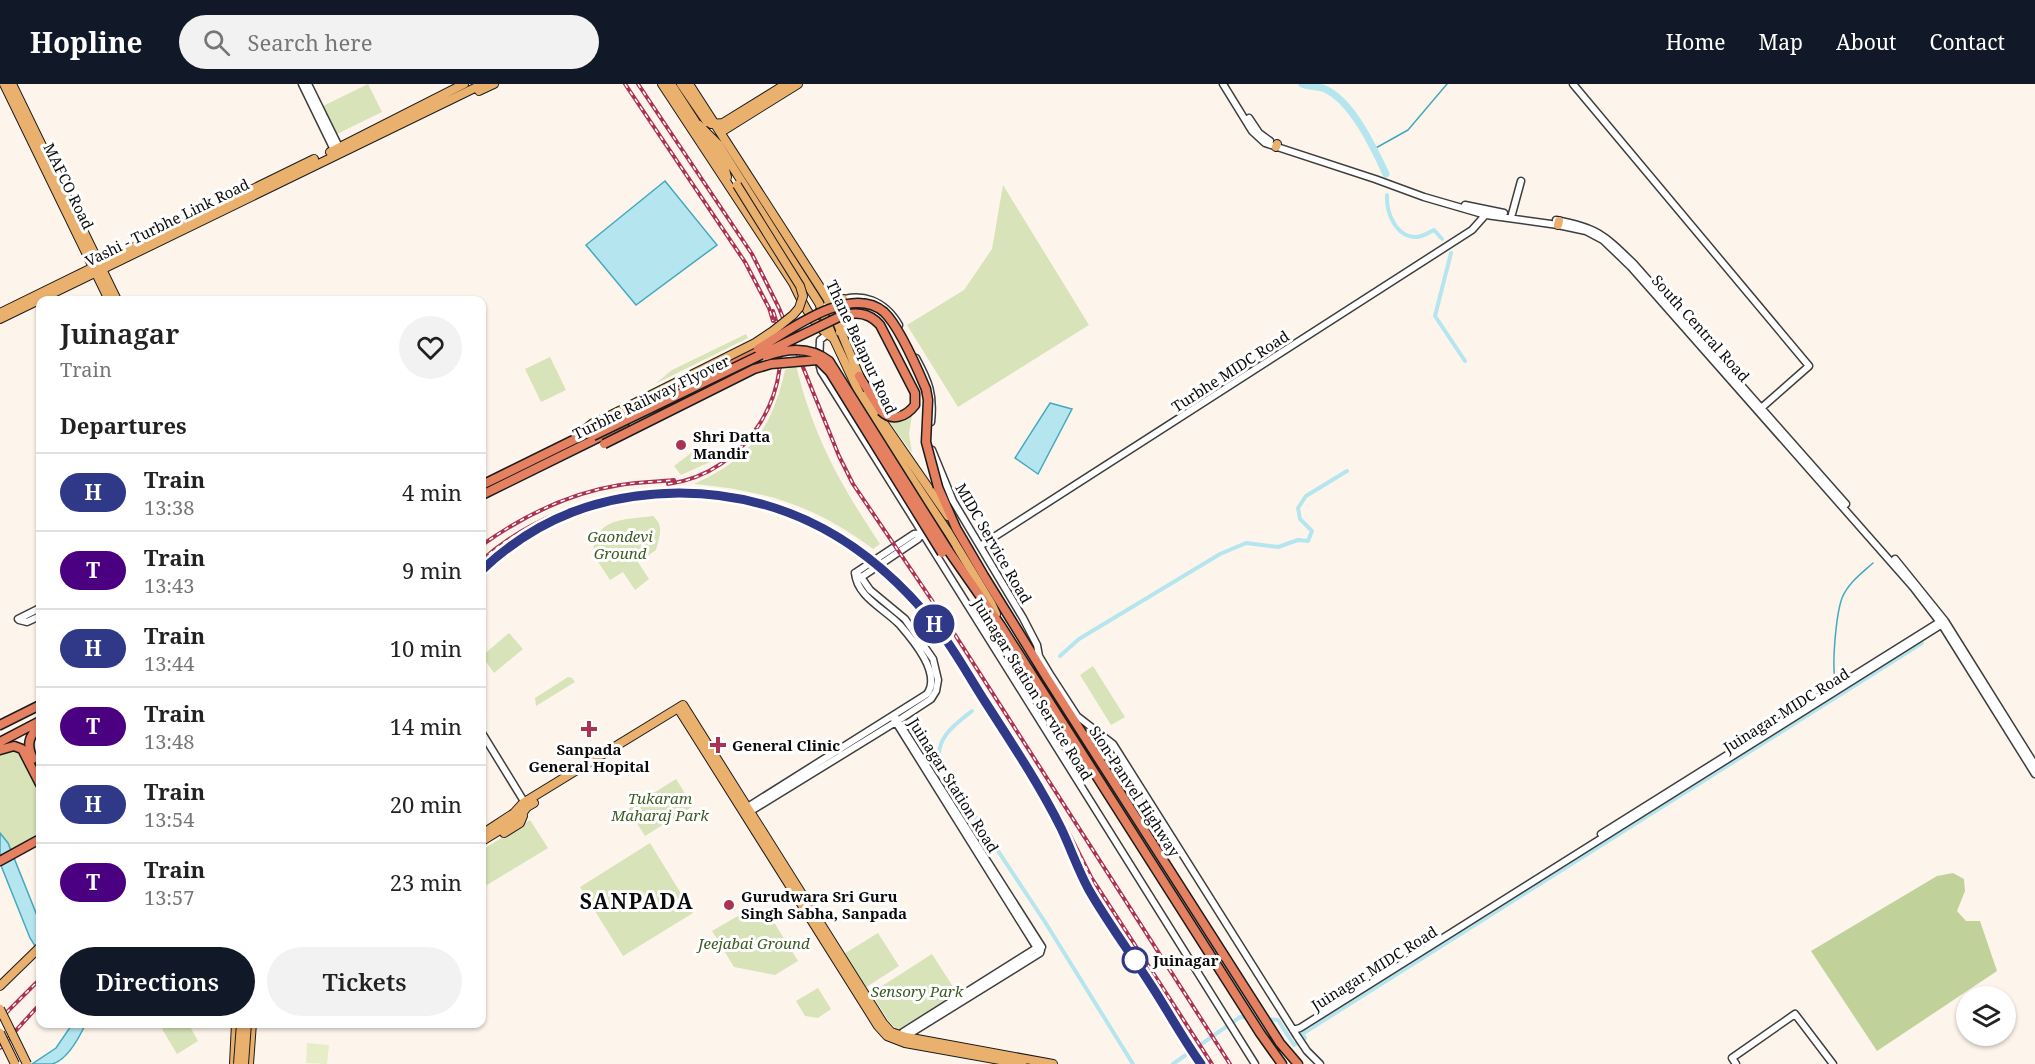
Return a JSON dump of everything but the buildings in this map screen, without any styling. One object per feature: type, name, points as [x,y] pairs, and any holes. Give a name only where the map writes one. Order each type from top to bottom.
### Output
[{"type":"highway","name":"Turbhe Railway Flyover","points":[[570,447],[586,444],[758,349],[843,309],[866,308],[880,315],[893,334],[922,391],[920,442],[927,465],[956,528]]},
{"type":"highway","points":[[586,444],[593,436],[760,354],[839,317],[852,314],[865,314],[880,325],[915,393],[915,405],[907,414],[895,418],[885,415],[859,376]]},
{"type":"highway","name":"Turbhe Railway Flyover","points":[[570,447],[762,357],[792,350],[814,351],[829,361],[835,369],[945,552]]},
{"type":"highway","name":"Turbhe Railway Flyover","points":[[570,447],[604,444],[758,367],[818,360],[830,372],[945,552],[960,569],[1000,626]]},
{"type":"highway","points":[[486,483],[570,447]]},
{"type":"highway","points":[[486,493],[570,447]]},
{"type":"highway","name":"Sion-Panvel Highway","points":[[956,528],[1261,1013],[1298,1064]]},
{"type":"highway","name":"Sion-Panvel Highway","points":[[1000,626],[1282,1064]]},
{"type":"highway","points":[[0,725],[36,707]]},
{"type":"highway","points":[[0,742],[36,725]]},
{"type":"highway","points":[[36,729],[28,745],[36,764]]},
{"type":"highway","points":[[0,750],[14,746],[22,749],[36,776]]},
{"type":"highway","points":[[31,849],[36,843]]},
{"type":"highway","points":[[0,866],[36,847]]},
{"type":"highway","points":[[0,861],[19,855]]},
{"type":"highway","points":[[1271,1049],[1277,1064]]},
{"type":"main road","name":"MAFCO Road","points":[[4,84],[115,296]]},
{"type":"main road","name":"MAFCO Road","points":[[12,84],[98,268],[108,296]]},
{"type":"main road","points":[[340,150],[368,126],[454,84]]},
{"type":"main road","points":[[340,150],[464,84]]},
{"type":"main road","points":[[372,134],[483,84]]},
{"type":"main road","points":[[340,150],[376,142],[494,84]]},
{"type":"main road","name":"Thane Belapur Road","points":[[662,84],[705,123],[721,132],[840,332],[876,412],[956,528]]},
{"type":"main road","points":[[670,84],[705,123],[718,144],[735,182]]},
{"type":"main road","points":[[681,84],[690,105]]},
{"type":"main road","name":"Thane Belapur Road","points":[[689,84],[705,123],[735,182],[793,283],[802,305],[830,335]]},
{"type":"main road","points":[[721,132],[729,123],[786,84]]},
{"type":"main road","points":[[705,123],[739,121],[798,84]]},
{"type":"main road","points":[[732,150],[731,132],[739,121]]},
{"type":"main road","points":[[570,447],[594,423],[755,343],[799,308],[803,296],[801,286],[713,148],[705,123]]},
{"type":"main road","name":"Vashi - Turbhe Link Road","points":[[37,296],[340,150]]},
{"type":"main road","name":"Thane Belapur Road","points":[[735,182],[825,306],[830,335],[870,416],[948,532],[991,603],[1000,626]]},
{"type":"main road","name":"Vashi - Turbhe Link Road","points":[[45,296],[98,268]]},
{"type":"main road","name":"Vashi - Turbhe Link Road","points":[[0,313],[36,296]]},
{"type":"main road","points":[[840,332],[845,320],[843,299]]},
{"type":"main road","name":"Vashi - Turbhe Link Road","points":[[0,320],[36,301]]},
{"type":"main road","points":[[486,831],[682,708],[883,1023],[891,1032],[901,1038],[997,1057],[1053,1064]]},
{"type":"main road","points":[[486,826],[524,807]]},
{"type":"main road","points":[[486,839],[518,819],[524,807]]},
{"type":"main road","points":[[486,844],[520,823],[524,807]]},
{"type":"main road","points":[[0,986],[35,957]]},
{"type":"main road","points":[[0,992],[35,957]]},
{"type":"main road","points":[[0,1009],[27,1064]]},
{"type":"main road","points":[[234,1064],[236,1028]]},
{"type":"main road","points":[[238,1064],[241,1028]]},
{"type":"main road","points":[[244,1064],[247,1028]]},
{"type":"main road","points":[[249,1064],[251,1028]]},
{"type":"main road","points":[[0,1033],[15,1064]]},
{"type":"main road","points":[[997,1057],[1022,1064]]},
{"type":"street","points":[[302,84],[340,150]]},
{"type":"street","points":[[308,84],[340,150]]},
{"type":"street","name":"South Central Road","points":[[1223,84],[1258,138],[1276,146],[1424,197],[1487,213],[1588,227],[1605,236],[1634,264],[1759,409],[1916,583],[2035,765]]},
{"type":"street","name":"South Central Road","points":[[1228,84],[1259,133],[1276,146]]},
{"type":"street","points":[[1573,84],[1809,366],[1759,409]]},
{"type":"street","points":[[1512,214],[1521,181]]},
{"type":"street","name":"South Central Road","points":[[1487,213],[1512,214],[1558,223]]},
{"type":"street","name":"Turbhe MIDC Road","points":[[980,546],[1472,230],[1487,213]]},
{"type":"street","name":"MIDC Service Road","points":[[825,306],[843,299],[859,297],[878,302],[893,315],[931,388],[933,400],[929,434],[932,450],[954,501],[1028,626],[1037,645],[1039,656],[1075,717],[1113,744],[1295,1033],[1320,1064]]},
{"type":"street","points":[[818,324],[819,311],[825,306]]},
{"type":"street","points":[[830,335],[840,332]]},
{"type":"street","name":"Juinagar Station Service Road","points":[[830,335],[820,340],[821,371],[1256,1064]]},
{"type":"street","points":[[747,809],[895,720],[931,689],[927,662],[899,624],[866,596],[858,577],[918,539],[922,533]]},
{"type":"street","points":[[36,610],[18,620],[27,622],[36,618]]},
{"type":"street","name":"South Central Road","points":[[1942,623],[2035,773]]},
{"type":"street","name":"Juinagar MIDC Road","points":[[1295,1033],[1942,623]]},
{"type":"street","name":"Juinagar MIDC Road","points":[[1601,834],[1839,688]]},
{"type":"street","name":"Juinagar Station Road","points":[[895,720],[1039,949],[903,1032],[901,1038]]},
{"type":"street","points":[[486,741],[524,807]]},
{"type":"street","points":[[486,747],[524,807]]},
{"type":"street","points":[[1736,1064],[1732,1058],[1795,1014],[1833,1064]]},
{"type":"green space","points":[[368,84],[382,112],[337,134],[323,106]]},
{"type":"green space","points":[[1003,185],[1089,325],[958,407],[907,325],[964,290],[992,249]]},
{"type":"green space","points":[[746,334],[748,338],[655,384],[672,370]]},
{"type":"green space","points":[[550,357],[566,390],[541,402],[525,369]]},
{"type":"green space","points":[[796,365],[811,414],[829,459],[852,501],[880,544],[873,549],[830,521],[788,503],[744,491],[694,484],[713,475],[744,453],[765,426],[780,391],[785,370]]},
{"type":"green space","points":[[912,415],[909,434],[912,453],[888,420],[901,421]]},
{"type":"green space","points":[[699,447],[710,462],[681,475],[674,466]]},
{"type":"green space","name":"Gaondevi Ground","points":[[653,516],[660,528],[656,550],[638,562],[649,579],[635,590],[623,572],[610,580],[594,553],[597,536],[601,530],[614,522]]},
{"type":"green space","points":[[509,633],[523,649],[494,673],[486,662],[486,653]]},
{"type":"green space","points":[[1093,666],[1125,717],[1111,725],[1080,675]]},
{"type":"green space","points":[[568,677],[575,682],[536,706],[535,698]]},
{"type":"green space","points":[[7,751],[16,751],[28,766],[33,777],[36,787],[36,835],[0,855],[0,755]]},
{"type":"green space","name":"Tukaram Maharaj Park","points":[[676,779],[693,806],[645,836],[628,809]]},
{"type":"green space","points":[[530,820],[548,848],[487,885],[486,848]]},
{"type":"green space","points":[[650,843],[693,913],[623,956],[580,887]]},
{"type":"green space","points":[[1953,873],[1964,879],[1965,891],[1957,911],[1966,921],[1980,921],[1997,971],[1974,986],[1956,986],[1956,998],[1877,1051],[1811,951],[1937,876]]},
{"type":"green space","name":"Jeejabai Ground","points":[[750,909],[775,924],[798,961],[775,975],[734,967],[712,931]]},
{"type":"green space","points":[[878,933],[899,966],[865,988],[844,954]]},
{"type":"green space","name":"Sensory Park","points":[[932,954],[957,993],[896,1029],[871,993]]},
{"type":"green space","points":[[818,988],[831,1009],[818,1018],[805,1016],[796,1001]]},
{"type":"green space","points":[[191,1028],[198,1041],[177,1054],[162,1029]]},
{"type":"green space","points":[[307,1043],[329,1045],[327,1064],[306,1063]]},
{"type":"water","points":[[665,181],[717,245],[636,305],[586,245]]},
{"type":"water","points":[[1050,403],[1072,409],[1038,474],[1015,458]]},
{"type":"water","points":[[0,833],[8,843],[36,913],[36,948],[30,938],[0,863]]},
{"type":"water","points":[[70,1028],[83,1028],[73,1047],[58,1062],[32,1064],[56,1048]]},
{"type":"waterway","points":[[1302,84],[1325,89],[1344,104],[1361,126],[1386,174]]},
{"type":"waterway","points":[[1374,149],[1408,130],[1447,84]]},
{"type":"waterway","points":[[1387,195],[1390,216],[1403,233],[1418,237],[1434,230],[1442,239]]},
{"type":"waterway","points":[[1451,253],[1435,316],[1465,361]]},
{"type":"waterway","points":[[1060,656],[1079,639],[1220,554],[1246,543],[1278,547],[1298,540],[1308,541],[1312,531],[1300,519],[1298,508],[1306,496],[1347,471]]},
{"type":"waterway","points":[[1836,684],[1835,641],[1842,598],[1852,583],[1873,563]]},
{"type":"waterway","points":[[1173,1064],[1240,1017],[1278,1020],[1294,1045],[1305,1038],[1302,1034],[1922,643]]},
{"type":"waterway","points":[[972,711],[943,739],[939,754],[940,763],[1045,922],[1133,1064]]},
{"type":"railway","points":[[625,84],[745,262],[769,308],[773,321]]},
{"type":"railway","points":[[638,84],[752,254],[779,308],[839,456],[853,484],[952,630],[1230,1064]]},
{"type":"railway","points":[[668,484],[696,477],[722,463],[743,445],[761,422],[773,396],[780,369],[780,340],[773,311]]},
{"type":"railway","points":[[486,542],[530,515],[583,494],[620,485],[674,480]]},
{"type":"railway","points":[[486,557],[518,533],[538,522],[602,499],[647,492],[691,491],[734,495],[775,506],[815,521],[852,542],[886,568],[917,598],[944,633]]},
{"type":"railway","points":[[936,627],[1039,787],[1057,820]]},
{"type":"railway","points":[[1057,810],[1091,877],[1212,1064]]},
{"type":"railway","points":[[0,1019],[36,983]]},
{"type":"railway","points":[[0,1048],[36,1008]]},
{"type":"train","name":"H","points":[[486,566],[514,543],[547,523],[597,503],[628,497],[701,493],[759,502],[791,513],[837,536],[881,568],[902,587],[938,628],[1039,787],[1062,829],[1089,889],[1201,1064]]},
{"type":"place","name":"Shri Datta Mandir","points":[[681,445]]},
{"type":"place","name":"Sanpada General Hopital","points":[[589,729]]},
{"type":"place","name":"General Clinic","points":[[718,745]]},
{"type":"place","name":"Gurudwara Sri Guru Singh Sabha, Sanpada","points":[[729,905]]},
{"type":"place","name":"Juinagar","points":[[1135,960]]},
{"type":"district","name":"SANPADA","points":[[637,901]]}]
